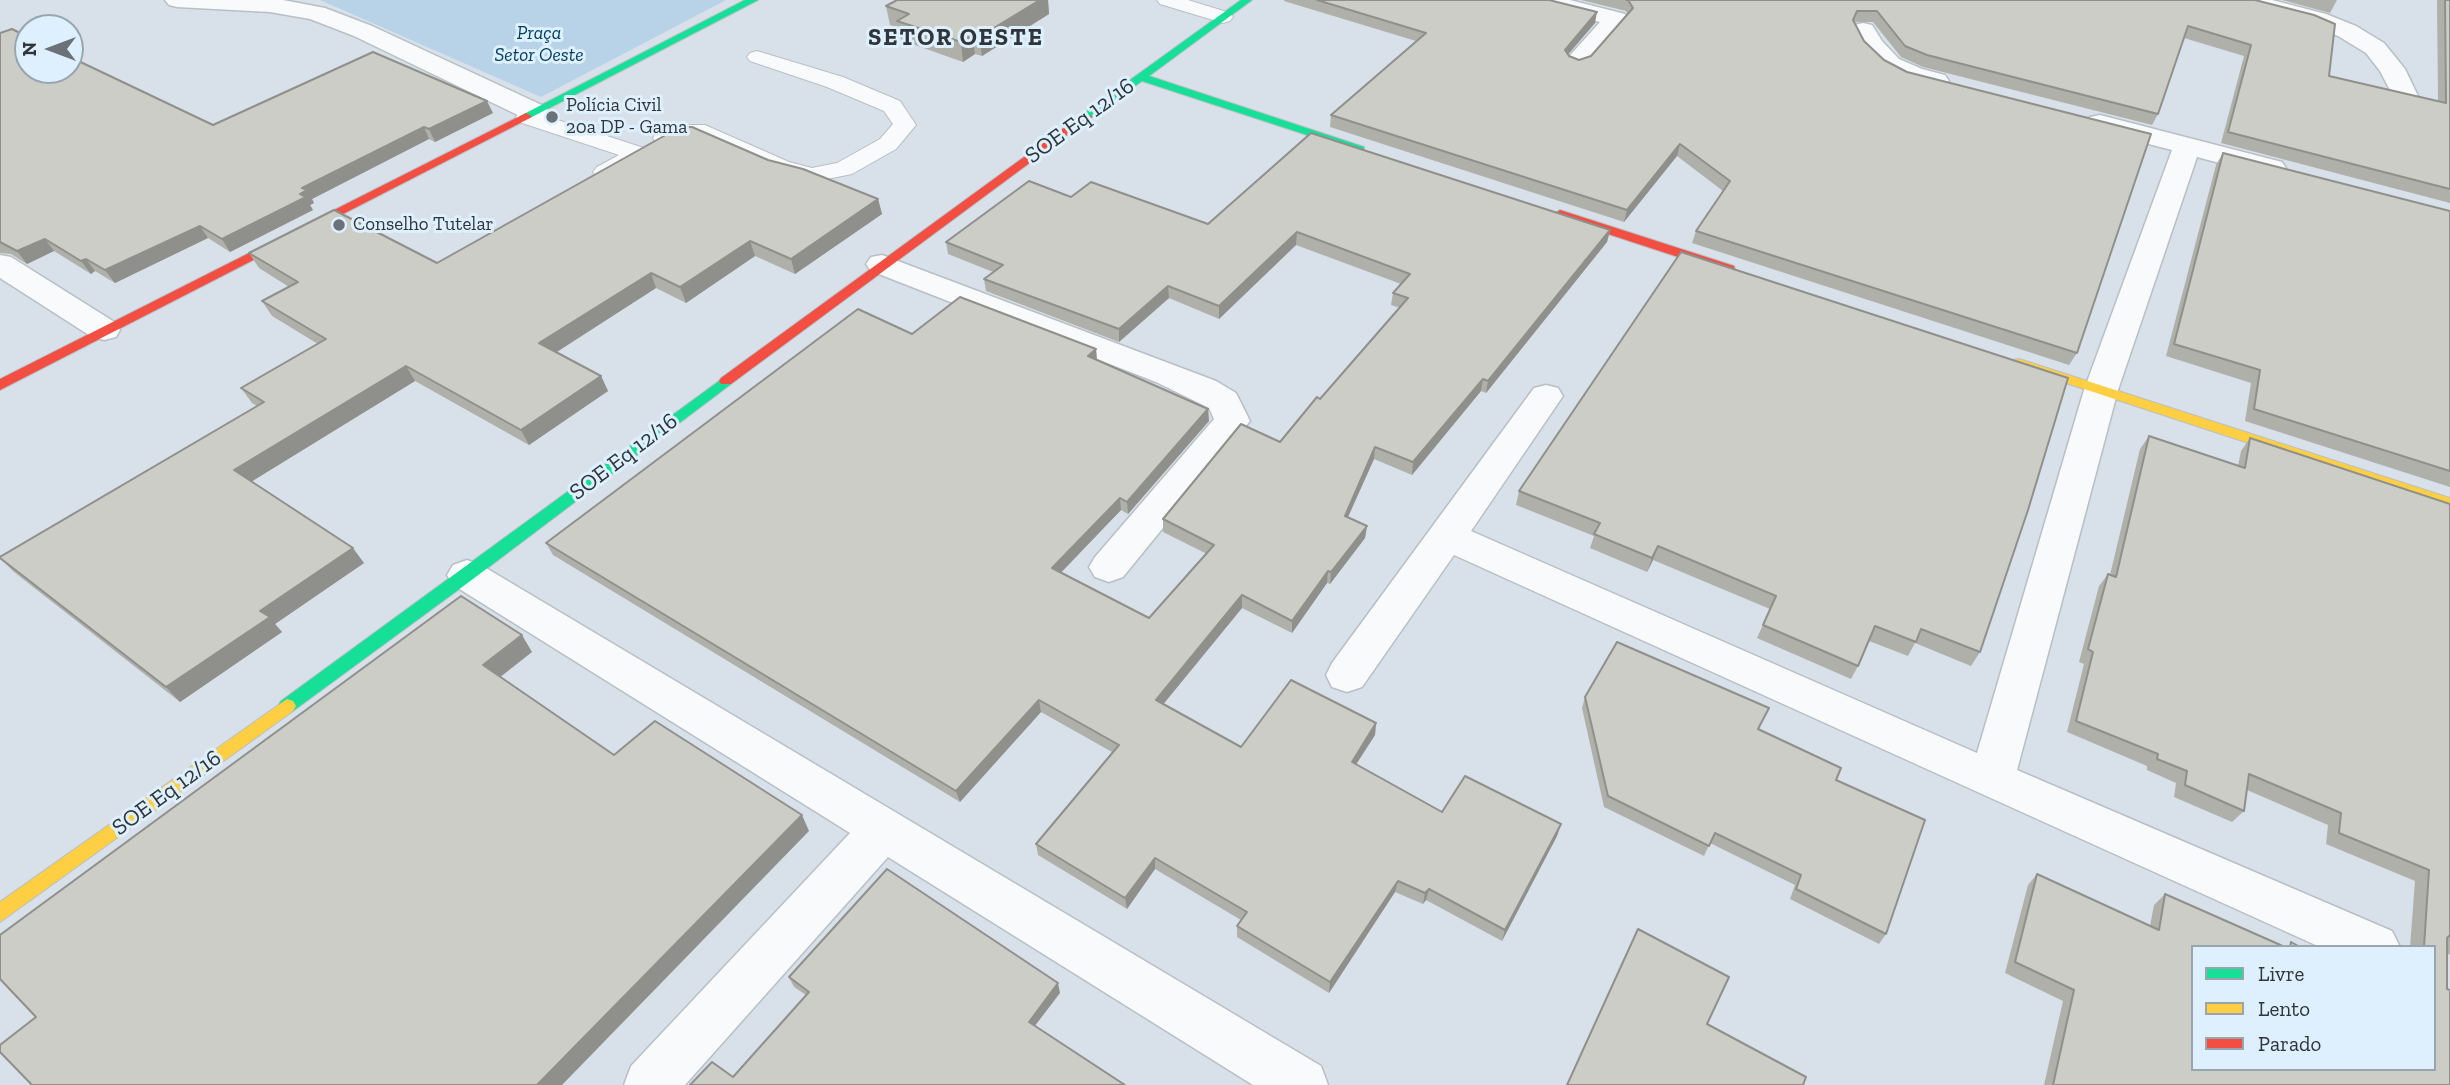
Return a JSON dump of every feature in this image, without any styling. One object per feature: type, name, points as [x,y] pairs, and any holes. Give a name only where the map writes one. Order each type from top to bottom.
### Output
[{"type":"street","points":[[177,0],[259,4],[316,13],[363,32],[531,115]]},
{"type":"street","points":[[0,385],[753,0]]},
{"type":"street","name":"SOE Eq 12/16","points":[[0,914],[467,575],[882,264],[1247,0]]},
{"type":"street","points":[[1542,0],[1616,19]]},
{"type":"street","points":[[1578,61],[1635,0]]},
{"type":"street","points":[[2244,0],[2318,19],[2347,31],[2375,48],[2392,69],[2405,96]]},
{"type":"street","points":[[1863,30],[1871,46],[1890,64],[1913,75],[1962,88]]},
{"type":"street","points":[[1140,77],[1377,154]]},
{"type":"street","points":[[2081,118],[2292,173]]},
{"type":"street","points":[[1992,780],[2101,390],[2188,146]]},
{"type":"street","points":[[1548,210],[1746,274]]},
{"type":"street","points":[[0,264],[104,330]]},
{"type":"street","points":[[882,264],[1168,374],[1204,389],[1223,401],[1232,421],[1109,567]]},
{"type":"street","points":[[2009,360],[2450,503]]},
{"type":"street","points":[[1347,675],[1546,396]]},
{"type":"street","points":[[1447,536],[1992,780],[2370,945]]},
{"type":"street","points":[[467,575],[1302,1085]]},
{"type":"street","points":[[650,1085],[884,829]]},
{"type":"lane","points":[[1167,0],[1223,17]]},
{"type":"lane","points":[[581,186],[665,137],[684,132],[705,132],[781,167],[812,175],[844,169],[888,144],[905,125],[892,106],[835,82],[757,57]]},
{"type":"lane","points":[[531,115],[639,154]]},
{"type":"green space","name":"Praça Setor Oeste","points":[[320,0],[726,0],[541,97]]},
{"type":"building","points":[[897,0],[1040,0],[979,37],[972,35],[961,42],[897,21],[909,14],[886,6]]},
{"type":"building","points":[[1317,0],[1549,0],[1597,12],[1565,50],[1569,56],[1579,60],[1591,56],[1633,8],[1628,0],[2255,0],[2314,15],[2335,24],[2329,76],[2446,103],[2445,0],[2450,0],[2450,189],[2228,132],[2251,45],[2188,26],[2158,114],[1927,55],[1905,46],[1877,11],[1857,11],[1853,20],[1864,41],[1884,60],[1907,72],[2151,134],[2077,353],[1696,231],[1730,181],[1680,144],[1627,210],[1331,115],[1426,33]]},
{"type":"building","points":[[14,30],[14,84],[84,84],[84,64],[213,125],[373,52],[487,101],[429,129],[424,127],[302,188],[307,190],[300,194],[306,197],[222,239],[200,226],[105,270],[86,259],[81,261],[45,239],[17,251],[0,242],[0,33]]},
{"type":"building","points":[[680,127],[692,127],[768,160],[803,169],[878,199],[791,259],[750,241],[680,287],[651,273],[539,343],[601,376],[521,430],[406,366],[234,470],[353,548],[260,611],[270,617],[166,687],[0,558],[264,402],[241,388],[326,339],[262,301],[298,282],[249,253],[334,210],[437,263]]},
{"type":"building","points":[[1311,133],[1610,230],[1488,381],[1483,379],[1413,462],[1375,447],[1345,516],[1367,526],[1331,572],[1328,571],[1292,621],[1242,595],[1156,700],[1241,747],[1291,680],[1376,723],[1352,762],[1442,812],[1465,776],[1561,824],[1505,930],[1429,889],[1425,893],[1398,881],[1330,982],[1237,926],[1247,912],[1155,858],[1125,898],[1036,844],[1119,745],[1039,700],[956,791],[546,543],[858,309],[912,334],[960,297],[1096,349],[1088,356],[1208,409],[1127,502],[1120,498],[1052,568],[1149,618],[1214,545],[1163,519],[1241,424],[1280,442],[1317,397],[1320,399],[1408,298],[1393,293],[1410,274],[1297,232],[1219,306],[1168,286],[1119,329],[984,279],[1003,265],[946,242],[1029,181],[1071,197],[1091,182],[1208,224]]},
{"type":"building","points":[[2223,153],[2450,211],[2450,471],[2254,409],[2260,370],[2174,344]]},
{"type":"building","points":[[1681,252],[2068,378],[2028,510],[1980,652],[1921,629],[1916,642],[1875,626],[1858,666],[1763,625],[1776,596],[1658,546],[1652,558],[1594,534],[1600,523],[1519,491]]},
{"type":"building","points":[[2149,436],[2245,468],[2250,438],[2450,504],[2450,936],[2447,938],[2447,989],[2450,990],[2450,1085],[2053,1085],[2074,990],[2015,962],[2037,874],[2159,930],[2165,894],[2280,945],[2191,945],[2191,1071],[2436,1071],[2436,945],[2424,945],[2429,870],[2339,833],[2341,813],[2249,774],[2244,811],[2185,785],[2187,771],[2157,759],[2158,754],[2076,721],[2093,652],[2088,649],[2108,574],[2116,577]]},
{"type":"building","points":[[461,596],[522,635],[483,665],[614,755],[655,721],[802,815],[537,1085],[32,1085],[0,1052],[0,1045],[36,1017],[0,979],[0,935]]},
{"type":"building","points":[[1617,642],[1769,708],[1758,729],[1841,768],[1836,780],[1925,820],[1886,934],[1796,889],[1801,875],[1715,833],[1709,846],[1608,796],[1585,697]]},
{"type":"building","points":[[887,869],[1058,983],[1029,1022],[1125,1085],[690,1085],[712,1062],[733,1077],[809,992],[789,977]]},
{"type":"building","points":[[1638,929],[1729,977],[1707,1024],[1806,1077],[1803,1085],[1567,1085]]},
{"type":"traffic: fast","points":[[526,116],[753,0]]},
{"type":"traffic: fast","points":[[1087,116],[1247,0]]},
{"type":"traffic: fast","points":[[1140,77],[1360,149]]},
{"type":"traffic: fast","points":[[287,706],[726,381]]},
{"type":"traffic: slow","points":[[2019,363],[2450,504]]},
{"type":"traffic: slow","points":[[0,913],[287,706]]},
{"type":"traffic: jam","points":[[0,385],[526,116]]},
{"type":"traffic: jam","points":[[726,381],[1087,116]]},
{"type":"traffic: jam","points":[[1560,214],[1729,269]]},
{"type":"place","name":"Polícia Civil 20a DP - Gama","points":[[552,117]]},
{"type":"place","name":"Conselho Tutelar","points":[[339,225]]},
{"type":"district","name":"SETOR OESTE","points":[[956,38]]}]
